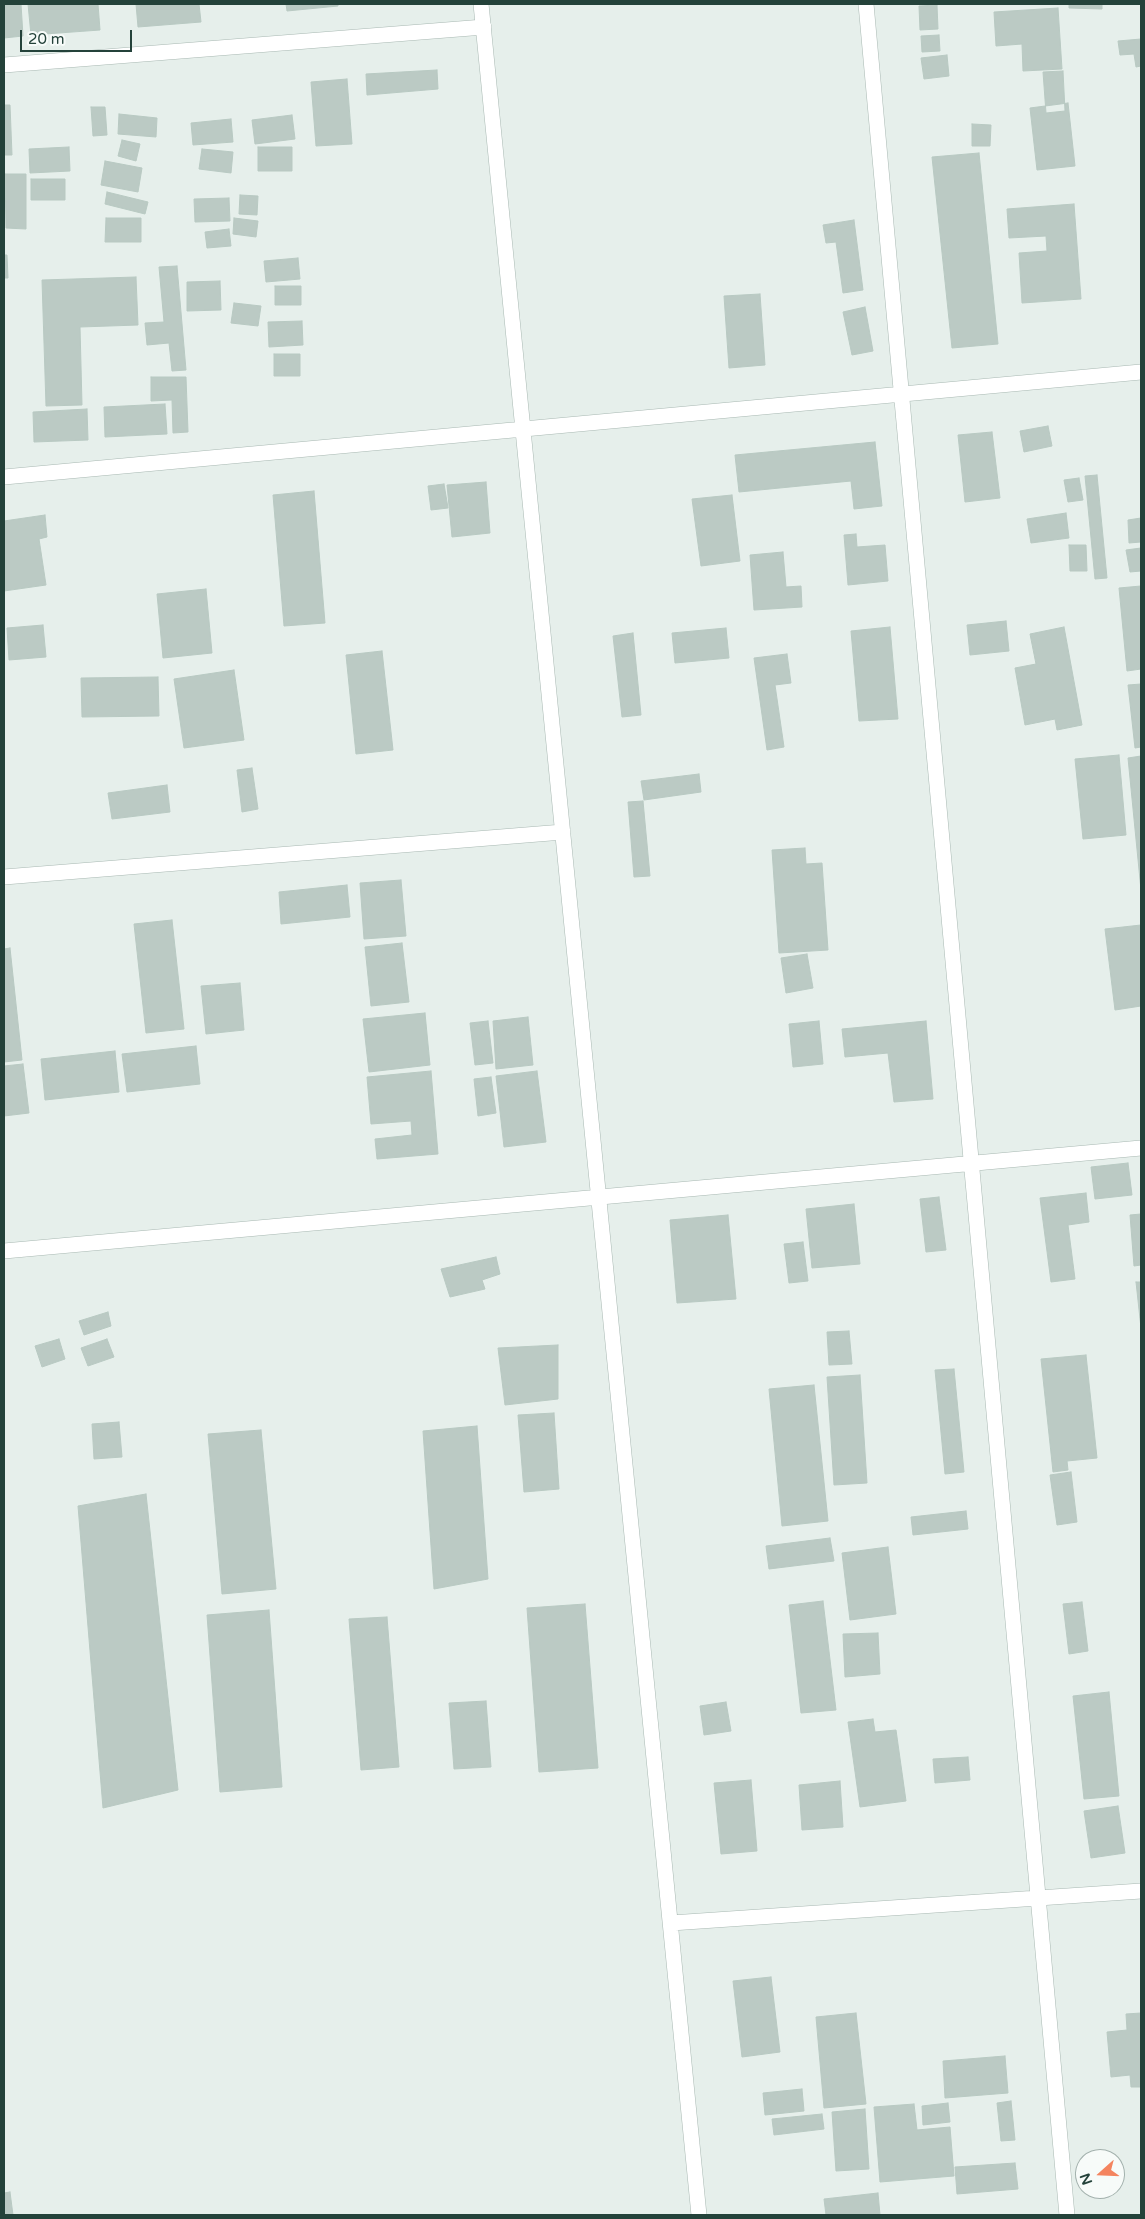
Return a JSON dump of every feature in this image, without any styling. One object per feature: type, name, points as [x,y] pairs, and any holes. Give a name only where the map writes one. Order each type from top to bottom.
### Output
[{"type":"street","points":[[482,4],[699,2215]]},
{"type":"street","points":[[866,4],[1067,2215]]},
{"type":"street","points":[[4,65],[484,27]]},
{"type":"street","points":[[4,477],[1141,372]]},
{"type":"street","points":[[4,877],[563,832]]},
{"type":"street","points":[[4,1251],[1141,1148]]},
{"type":"street","points":[[671,1923],[1141,1890]]},
{"type":"building","points":[[4,4],[21,4],[23,36],[4,38]]},
{"type":"building","points":[[28,4],[98,4],[100,30],[31,35]]},
{"type":"building","points":[[136,4],[199,4],[201,22],[138,27]]},
{"type":"building","points":[[286,4],[338,4],[338,6],[287,11]]},
{"type":"building","points":[[1069,4],[1102,4],[1102,9],[1069,8]]},
{"type":"building","points":[[937,5],[938,29],[920,30],[919,6]]},
{"type":"building","points":[[1058,8],[1062,69],[1023,71],[1022,44],[996,46],[994,12]]},
{"type":"building","points":[[939,35],[940,51],[922,52],[921,36]]},
{"type":"building","points":[[1141,39],[1141,66],[1136,67],[1134,54],[1120,55],[1118,41]]},
{"type":"building","points":[[947,55],[949,76],[924,79],[921,58]]},
{"type":"building","points":[[437,70],[438,89],[367,95],[366,74]]},
{"type":"building","points":[[1063,71],[1065,111],[1046,113],[1043,72]]},
{"type":"building","points":[[347,79],[352,144],[316,146],[311,82]]},
{"type":"building","points":[[1068,103],[1075,166],[1037,170],[1030,108]]},
{"type":"building","points":[[4,105],[10,105],[12,155],[4,155]]},
{"type":"building","points":[[91,107],[105,107],[107,135],[93,136]]},
{"type":"building","points":[[119,114],[157,118],[156,137],[118,134]]},
{"type":"building","points":[[292,115],[295,139],[255,144],[252,120]]},
{"type":"building","points":[[231,119],[233,142],[193,145],[191,123]]},
{"type":"building","points":[[972,124],[991,125],[990,146],[972,146]]},
{"type":"building","points":[[122,140],[140,144],[136,161],[118,156]]},
{"type":"building","points":[[69,147],[70,171],[30,173],[29,149]]},
{"type":"building","points":[[258,147],[292,147],[292,171],[258,171]]},
{"type":"building","points":[[202,149],[233,152],[231,173],[199,169]]},
{"type":"building","points":[[979,153],[998,344],[952,348],[932,157]]},
{"type":"building","points":[[105,161],[142,168],[138,192],[101,185]]},
{"type":"building","points":[[5,174],[26,174],[26,229],[6,228]]},
{"type":"building","points":[[31,179],[65,179],[65,200],[31,200]]},
{"type":"building","points":[[107,192],[148,202],[145,214],[105,204]]},
{"type":"building","points":[[240,195],[258,196],[257,215],[239,214]]},
{"type":"building","points":[[229,198],[230,221],[195,222],[194,199]]},
{"type":"building","points":[[1074,204],[1081,299],[1022,303],[1019,253],[1047,251],[1046,236],[1009,238],[1007,209]]},
{"type":"building","points":[[106,218],[141,218],[141,242],[105,242]]},
{"type":"building","points":[[234,218],[258,221],[256,237],[233,234]]},
{"type":"building","points":[[854,220],[863,290],[843,293],[836,242],[826,243],[823,225]]},
{"type":"building","points":[[229,229],[231,246],[207,248],[205,232]]},
{"type":"building","points":[[4,255],[7,255],[8,278],[4,278]]},
{"type":"building","points":[[298,258],[300,279],[266,282],[264,261]]},
{"type":"building","points":[[177,266],[186,370],[172,371],[169,343],[147,345],[145,323],[164,322],[159,267]]},
{"type":"building","points":[[136,277],[138,325],[80,327],[82,405],[46,406],[42,280]]},
{"type":"building","points":[[220,281],[221,310],[187,311],[187,282]]},
{"type":"building","points":[[275,286],[301,286],[301,305],[275,305]]},
{"type":"building","points":[[760,294],[765,365],[729,368],[724,296]]},
{"type":"building","points":[[234,303],[261,306],[258,326],[231,323]]},
{"type":"building","points":[[865,307],[873,351],[852,355],[843,312]]},
{"type":"building","points":[[302,321],[303,345],[269,347],[268,322]]},
{"type":"building","points":[[274,354],[300,354],[300,376],[274,376]]},
{"type":"building","points":[[151,377],[186,377],[188,432],[173,433],[172,400],[151,401]]},
{"type":"building","points":[[165,404],[167,434],[105,437],[104,407]]},
{"type":"building","points":[[87,409],[88,440],[34,442],[33,412]]},
{"type":"building","points":[[1048,426],[1052,446],[1024,452],[1020,431]]},
{"type":"building","points":[[992,432],[1000,498],[965,502],[958,435]]},
{"type":"building","points":[[875,442],[882,506],[854,509],[851,481],[739,492],[735,455]]},
{"type":"building","points":[[1097,475],[1107,578],[1095,579],[1085,476]]},
{"type":"building","points":[[1079,478],[1083,500],[1068,502],[1064,480]]},
{"type":"building","points":[[486,482],[490,533],[452,537],[447,485]]},
{"type":"building","points":[[444,484],[448,508],[431,510],[428,486]]},
{"type":"building","points":[[314,491],[325,623],[284,626],[273,495]]},
{"type":"building","points":[[732,495],[740,561],[701,566],[692,499]]},
{"type":"building","points":[[1066,513],[1069,538],[1031,543],[1027,519]]},
{"type":"building","points":[[45,515],[47,537],[39,539],[46,585],[4,591],[4,521]]},
{"type":"building","points":[[1141,518],[1141,542],[1129,543],[1128,520]]},
{"type":"building","points":[[856,534],[857,547],[885,545],[888,581],[848,585],[844,535]]},
{"type":"building","points":[[1069,545],[1086,545],[1087,571],[1070,571]]},
{"type":"building","points":[[1141,548],[1141,571],[1130,572],[1126,550]]},
{"type":"building","points":[[783,552],[786,587],[801,586],[802,607],[754,610],[750,555]]},
{"type":"building","points":[[1141,586],[1141,669],[1127,671],[1119,588]]},
{"type":"building","points":[[206,589],[212,653],[163,658],[157,594]]},
{"type":"building","points":[[1006,621],[1009,651],[970,655],[967,625]]},
{"type":"building","points":[[43,625],[46,657],[9,660],[7,628]]},
{"type":"building","points":[[890,627],[898,719],[859,721],[851,631]]},
{"type":"building","points":[[1064,627],[1082,725],[1057,730],[1055,719],[1025,725],[1015,668],[1036,664],[1030,634]]},
{"type":"building","points":[[726,628],[729,658],[675,663],[672,633]]},
{"type":"building","points":[[633,633],[641,715],[622,717],[613,636]]},
{"type":"building","points":[[382,651],[393,750],[356,754],[346,655]]},
{"type":"building","points":[[787,654],[791,683],[775,685],[784,747],[767,750],[754,658]]},
{"type":"building","points":[[234,670],[244,740],[184,748],[174,679]]},
{"type":"building","points":[[158,677],[159,716],[82,717],[81,678]]},
{"type":"building","points":[[1141,684],[1141,747],[1135,748],[1128,685]]},
{"type":"building","points":[[1119,755],[1126,835],[1083,839],[1075,759]]},
{"type":"building","points":[[1141,756],[1141,890],[1128,758]]},
{"type":"building","points":[[252,768],[258,809],[242,812],[237,770]]},
{"type":"building","points":[[699,774],[701,792],[644,800],[641,781]]},
{"type":"building","points":[[167,785],[170,812],[112,819],[108,793]]},
{"type":"building","points":[[643,801],[650,876],[634,877],[628,802]]},
{"type":"building","points":[[805,848],[806,864],[822,863],[828,950],[779,953],[772,850]]},
{"type":"building","points":[[401,880],[406,936],[364,939],[360,883]]},
{"type":"building","points":[[347,885],[350,917],[281,924],[279,892]]},
{"type":"building","points":[[172,920],[184,1029],[146,1033],[134,924]]},
{"type":"building","points":[[1141,925],[1141,1006],[1115,1010],[1105,929]]},
{"type":"building","points":[[402,943],[409,1002],[371,1006],[365,947]]},
{"type":"building","points":[[10,948],[22,1060],[4,1062],[4,949]]},
{"type":"building","points":[[807,954],[813,988],[786,993],[781,958]]},
{"type":"building","points":[[240,983],[244,1030],[206,1034],[201,986]]},
{"type":"building","points":[[425,1013],[430,1065],[369,1072],[363,1019]]},
{"type":"building","points":[[528,1017],[533,1065],[496,1069],[493,1021]]},
{"type":"building","points":[[488,1021],[493,1063],[475,1065],[470,1023]]},
{"type":"building","points":[[819,1021],[823,1064],[793,1067],[789,1024]]},
{"type":"building","points":[[926,1021],[933,1099],[894,1102],[888,1053],[845,1057],[842,1029]]},
{"type":"building","points":[[196,1046],[200,1084],[127,1092],[122,1054]]},
{"type":"building","points":[[115,1051],[119,1092],[45,1100],[41,1059]]},
{"type":"building","points":[[23,1064],[29,1113],[4,1116],[4,1066]]},
{"type":"building","points":[[431,1071],[438,1154],[377,1159],[375,1139],[412,1135],[411,1121],[371,1124],[367,1077]]},
{"type":"building","points":[[537,1071],[546,1142],[504,1147],[496,1076]]},
{"type":"building","points":[[491,1077],[496,1113],[478,1116],[474,1079]]},
{"type":"building","points":[[1128,1163],[1132,1195],[1095,1199],[1091,1167]]},
{"type":"building","points":[[1086,1193],[1089,1222],[1068,1225],[1075,1279],[1051,1282],[1040,1198]]},
{"type":"building","points":[[939,1197],[946,1250],[926,1252],[920,1199]]},
{"type":"building","points":[[854,1204],[860,1264],[812,1268],[806,1209]]},
{"type":"building","points":[[1141,1214],[1141,1265],[1134,1266],[1130,1215]]},
{"type":"building","points":[[728,1215],[736,1299],[677,1303],[670,1220]]},
{"type":"building","points":[[803,1242],[808,1281],[789,1283],[784,1244]]},
{"type":"building","points":[[496,1257],[500,1274],[482,1280],[485,1289],[450,1297],[441,1269]]},
{"type":"building","points":[[1136,1282],[1141,1282],[1141,1328]]},
{"type":"building","points":[[108,1312],[111,1326],[84,1335],[79,1321]]},
{"type":"building","points":[[849,1331],[852,1364],[829,1365],[827,1332]]},
{"type":"building","points":[[59,1339],[65,1359],[42,1367],[35,1346]]},
{"type":"building","points":[[107,1339],[114,1357],[88,1366],[81,1348]]},
{"type":"building","points":[[558,1345],[558,1399],[505,1405],[498,1348]]},
{"type":"building","points":[[1086,1355],[1097,1458],[1067,1461],[1068,1470],[1053,1472],[1041,1359]]},
{"type":"building","points":[[954,1369],[964,1472],[945,1474],[935,1370]]},
{"type":"building","points":[[860,1375],[867,1483],[834,1485],[827,1377]]},
{"type":"building","points":[[814,1385],[828,1521],[782,1526],[769,1389]]},
{"type":"building","points":[[554,1413],[559,1489],[524,1492],[518,1415]]},
{"type":"building","points":[[119,1422],[122,1457],[94,1459],[92,1424]]},
{"type":"building","points":[[477,1426],[488,1579],[434,1589],[423,1431]]},
{"type":"building","points":[[261,1430],[276,1589],[222,1594],[208,1434]]},
{"type":"building","points":[[1071,1472],[1077,1522],[1057,1525],[1050,1475]]},
{"type":"building","points":[[146,1494],[178,1790],[103,1808],[78,1506]]},
{"type":"building","points":[[966,1511],[968,1529],[913,1535],[911,1517]]},
{"type":"building","points":[[830,1538],[834,1561],[769,1569],[766,1546]]},
{"type":"building","points":[[888,1547],[896,1614],[850,1620],[842,1553]]},
{"type":"building","points":[[823,1601],[836,1710],[801,1713],[789,1605]]},
{"type":"building","points":[[1082,1602],[1088,1651],[1069,1654],[1063,1604]]},
{"type":"building","points":[[585,1604],[598,1768],[539,1772],[527,1608]]},
{"type":"building","points":[[269,1610],[282,1787],[220,1792],[207,1615]]},
{"type":"building","points":[[387,1617],[399,1767],[361,1770],[349,1619]]},
{"type":"building","points":[[878,1633],[880,1674],[845,1677],[843,1634]]},
{"type":"building","points":[[1109,1692],[1119,1796],[1084,1799],[1073,1696]]},
{"type":"building","points":[[486,1701],[491,1767],[454,1769],[449,1703]]},
{"type":"building","points":[[726,1702],[731,1731],[704,1735],[700,1706]]},
{"type":"building","points":[[873,1719],[875,1732],[896,1730],[906,1801],[860,1807],[848,1722]]},
{"type":"building","points":[[968,1757],[970,1780],[935,1783],[933,1759]]},
{"type":"building","points":[[751,1780],[757,1851],[721,1854],[714,1783]]},
{"type":"building","points":[[840,1781],[843,1827],[802,1830],[799,1785]]},
{"type":"building","points":[[1118,1806],[1125,1853],[1091,1858],[1084,1811]]},
{"type":"building","points":[[771,1977],[780,2052],[742,2057],[733,1981]]},
{"type":"building","points":[[856,2013],[866,2104],[824,2108],[816,2017]]},
{"type":"building","points":[[1141,2013],[1141,2087],[1131,2087],[1130,2075],[1111,2077],[1107,2032],[1127,2030],[1126,2014]]},
{"type":"building","points":[[1005,2056],[1008,2093],[945,2098],[943,2061]]},
{"type":"building","points":[[802,2089],[804,2111],[765,2115],[763,2093]]},
{"type":"building","points":[[1011,2101],[1015,2140],[1001,2141],[997,2103]]},
{"type":"building","points":[[948,2103],[950,2122],[923,2125],[922,2106]]},
{"type":"building","points":[[914,2104],[917,2130],[950,2127],[954,2176],[880,2182],[874,2107]]},
{"type":"building","points":[[865,2109],[869,2169],[836,2171],[832,2112]]},
{"type":"building","points":[[822,2114],[824,2129],[774,2135],[772,2119]]},
{"type":"building","points":[[1015,2163],[1018,2189],[957,2194],[955,2167]]},
{"type":"building","points":[[10,2192],[13,2215],[4,2215],[4,2193]]},
{"type":"building","points":[[878,2193],[880,2215],[826,2215],[824,2199]]}]
